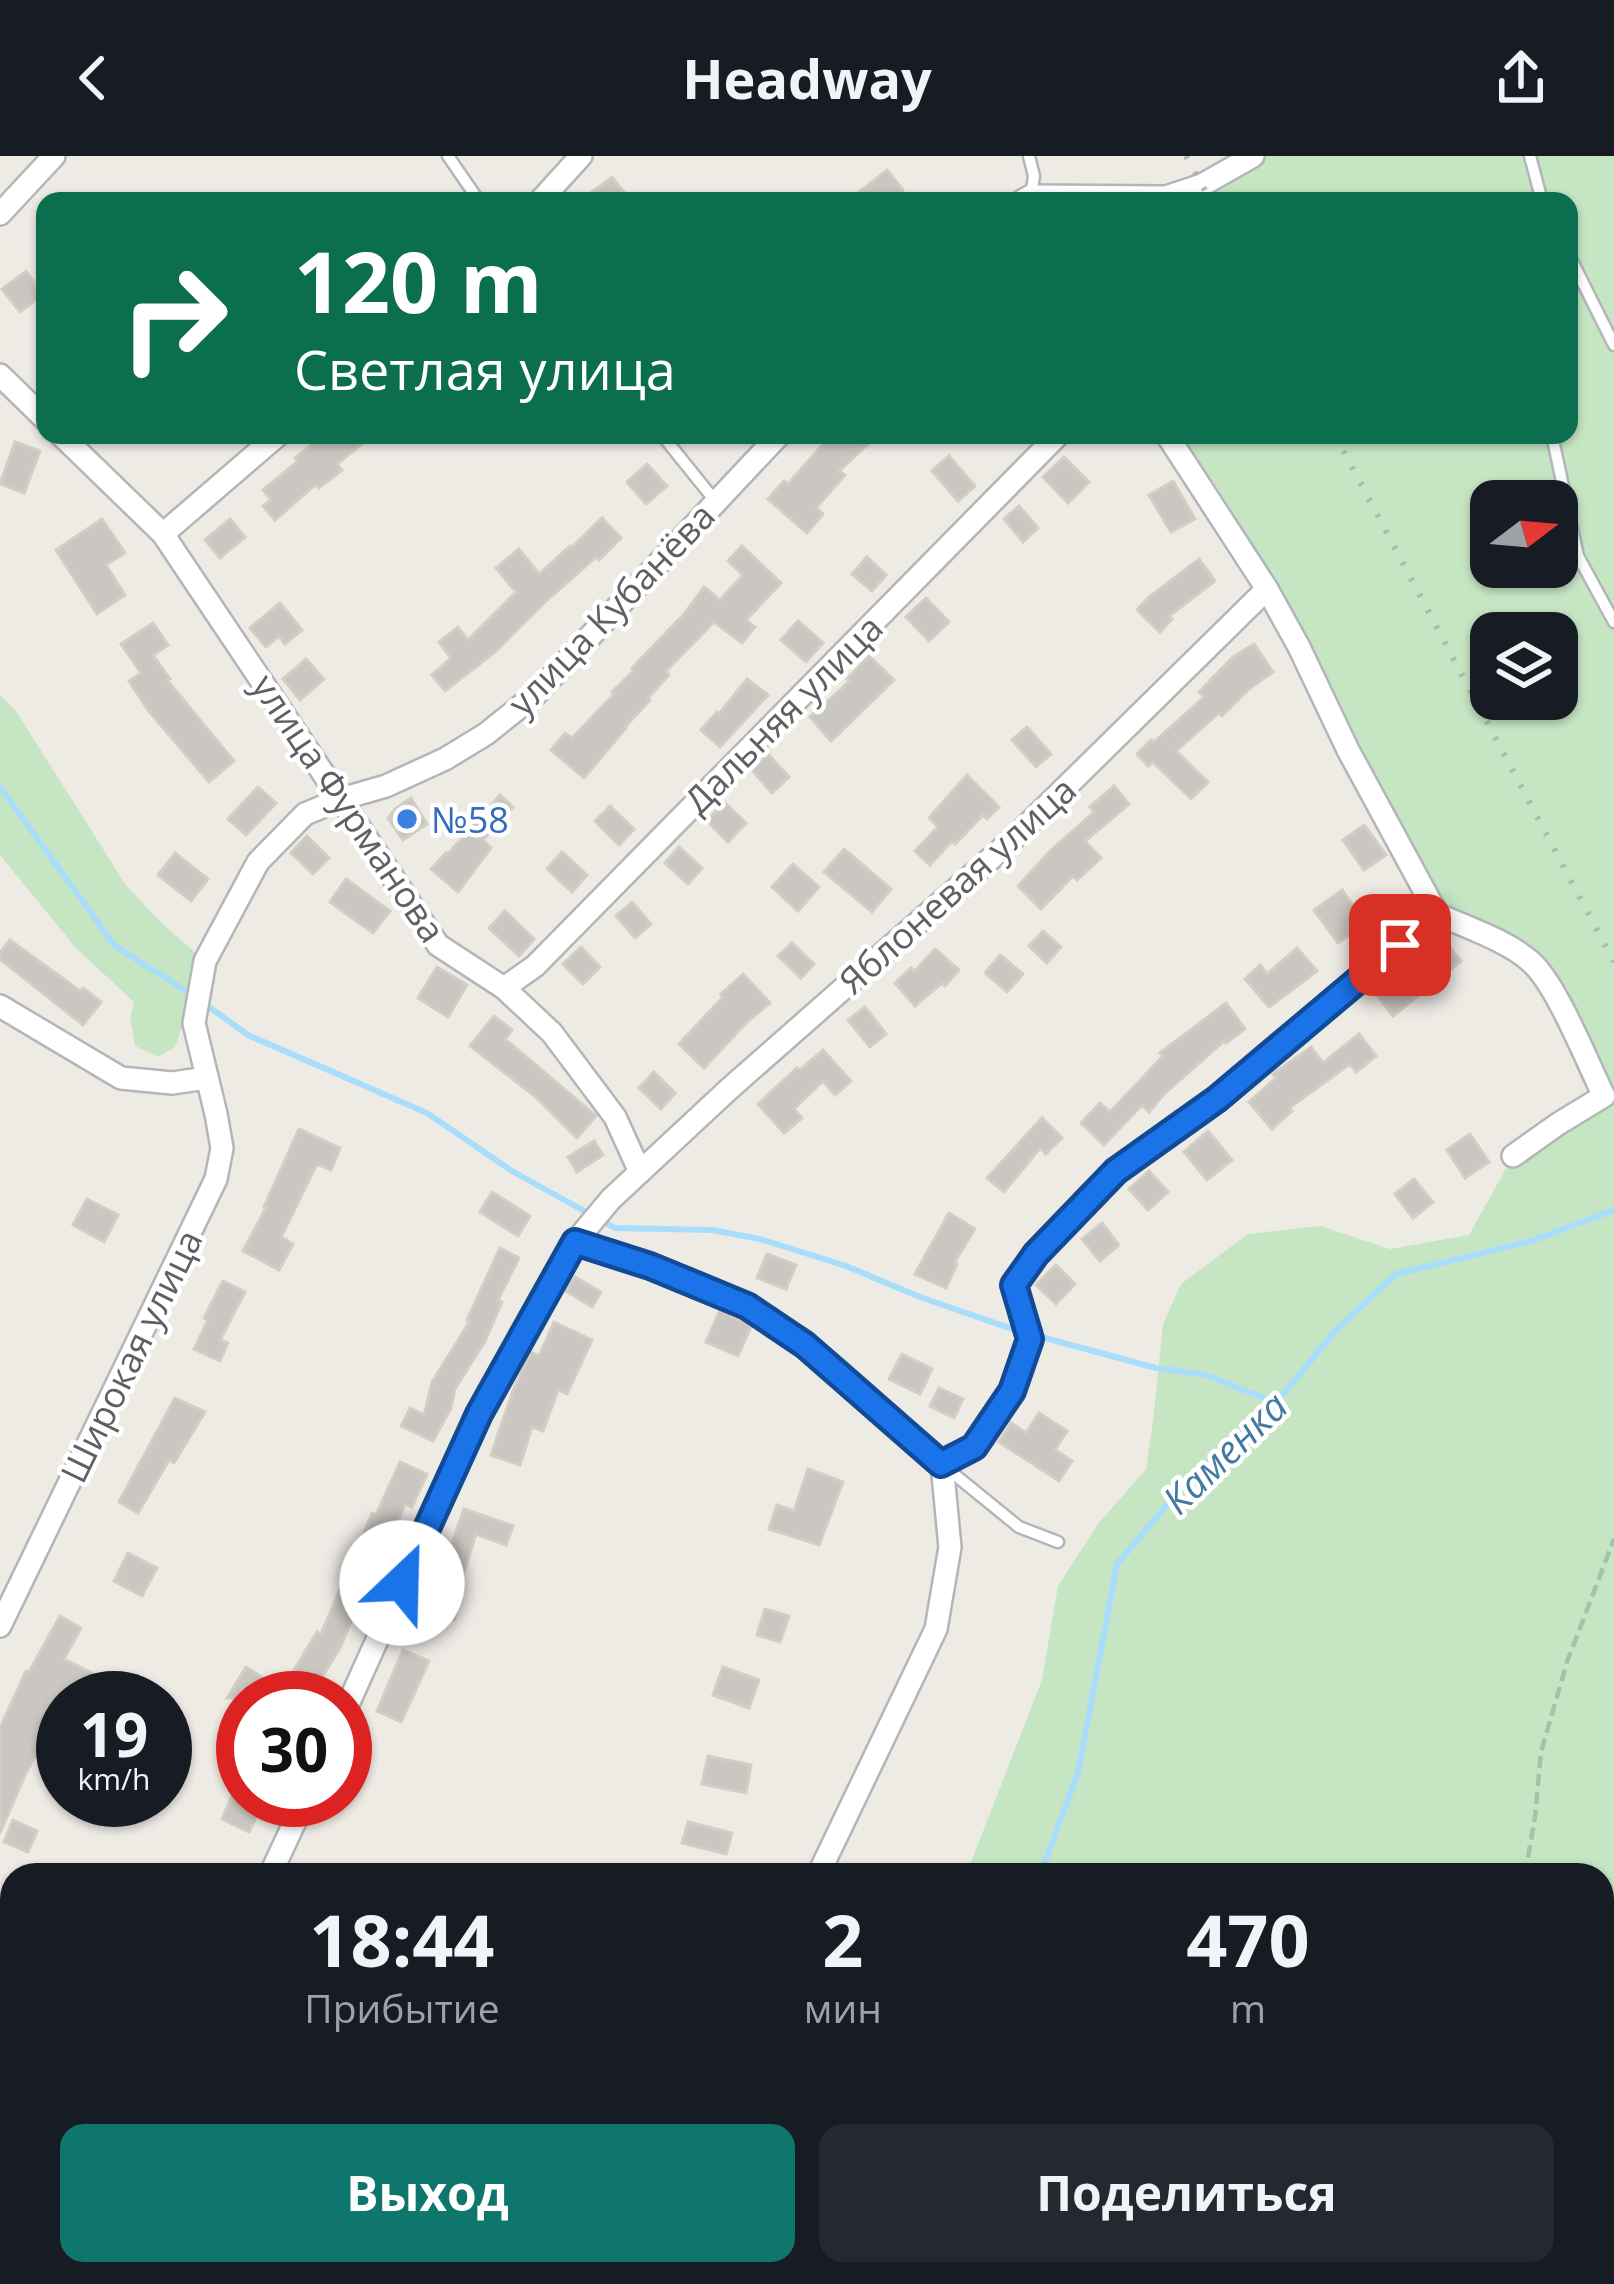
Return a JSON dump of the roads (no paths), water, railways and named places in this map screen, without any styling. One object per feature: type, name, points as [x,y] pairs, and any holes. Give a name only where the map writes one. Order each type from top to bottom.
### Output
[{"type":"street","points":[[0,214],[54,156]]},
{"type":"street","points":[[548,192],[581,156]]},
{"type":"street","points":[[1181,192],[1253,156]]},
{"type":"street","points":[[0,375],[36,410]]},
{"type":"street","name":"улица Фурманова","points":[[70,444],[163,534],[438,945],[504,988],[551,1034],[615,1117],[640,1172]]},
{"type":"street","points":[[163,534],[268,444]]},
{"type":"street","name":"улица Кубанёва","points":[[207,1078],[194,1023],[205,961],[259,862],[304,814],[386,786],[445,759],[536,694],[771,444]]},
{"type":"street","name":"Дальняя улица","points":[[504,988],[535,966],[1049,444]]},
{"type":"street","points":[[1173,444],[1267,589],[1437,914],[1532,962],[1558,1000],[1604,1096],[1513,1156]]},
{"type":"street","name":"Яблоневая улица","points":[[363,1671],[479,1414],[582,1233],[611,1198],[1013,838],[1267,589]]},
{"type":"street","points":[[941,1464],[974,1447],[1012,1391],[1030,1339],[1014,1285],[1036,1254],[1116,1171],[1217,1099],[1437,914]]},
{"type":"street","points":[[0,1006],[121,1078],[172,1083],[207,1078]]},
{"type":"street","name":"Широкая улица","points":[[0,1626],[216,1178],[222,1148],[207,1078]]},
{"type":"street","points":[[582,1233],[747,1306],[805,1345],[941,1464],[950,1547],[936,1629],[824,1863]]},
{"type":"street","points":[[276,1863],[292,1827]]},
{"type":"lane","points":[[448,156],[473,192]]},
{"type":"lane","points":[[1029,156],[1034,176],[1031,192]]},
{"type":"lane","points":[[1530,156],[1540,192]]},
{"type":"lane","points":[[1578,273],[1614,345]]},
{"type":"lane","points":[[669,444],[716,502]]},
{"type":"lane","points":[[1554,444],[1578,556],[1614,622]]},
{"type":"lane","points":[[941,1464],[1019,1527],[1058,1542]]},
{"type":"waterway","points":[[0,787],[115,946],[194,996]]},
{"type":"waterway","points":[[205,1004],[248,1035],[427,1113],[512,1171],[615,1228],[712,1230],[760,1239],[1021,1332]]},
{"type":"waterway","name":"Каменка","points":[[1044,1863],[1078,1773],[1117,1564],[1193,1474],[1276,1403],[1336,1330],[1396,1274],[1531,1241],[1614,1210]]},
{"type":"waterway","points":[[1034,1335],[1156,1368],[1206,1375],[1276,1403]]},
{"type":"railway","points":[[1186,156],[1206,192]]},
{"type":"railway","points":[[1340,444],[1614,962]]},
{"type":"place","name":"№58","points":[[407,819]]}]
